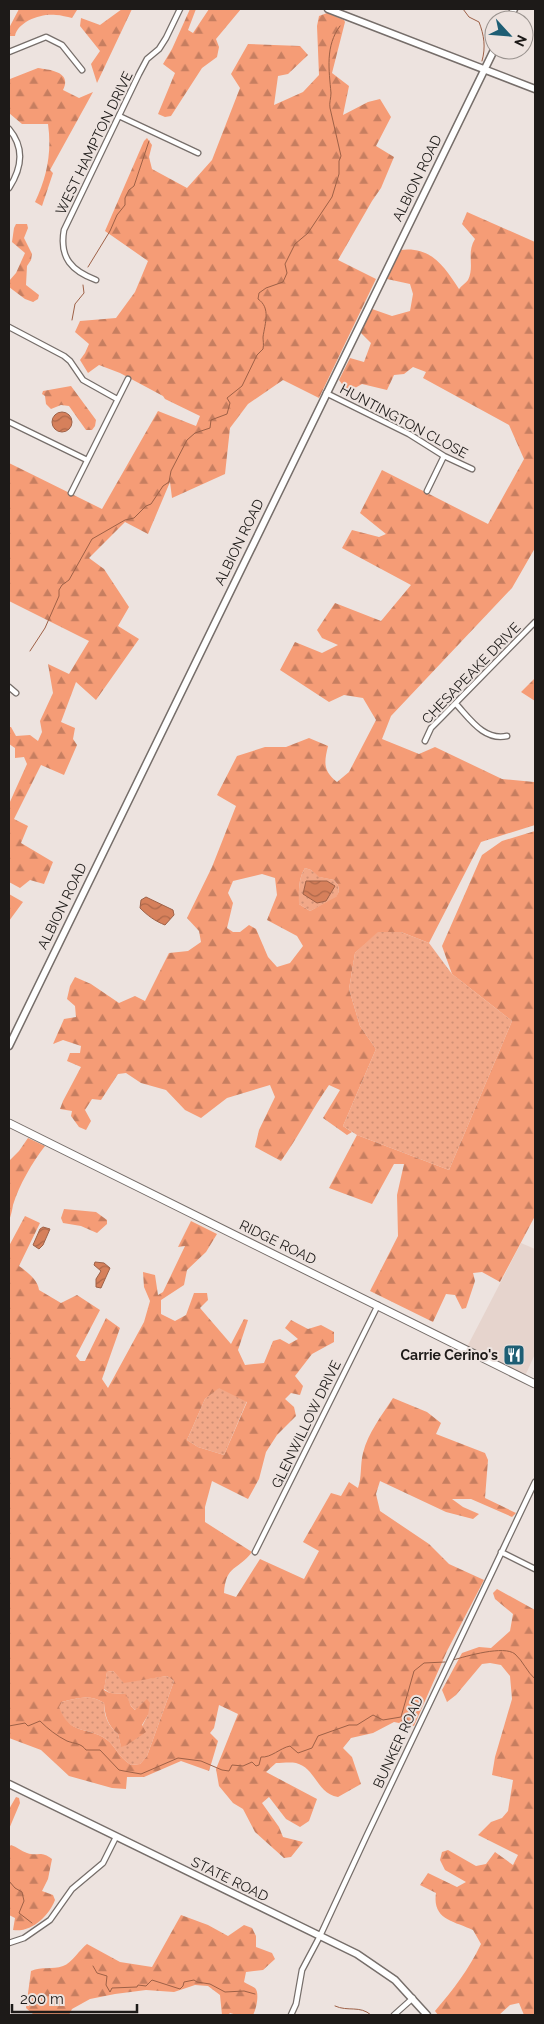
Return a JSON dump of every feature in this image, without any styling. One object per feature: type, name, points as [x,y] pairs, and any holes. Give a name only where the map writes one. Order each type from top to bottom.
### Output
[{"type":"main road","name":"RIDGE ROAD","points":[[9,1123],[535,1384]]},
{"type":"street","name":"WEST HAMPTON DRIVE","points":[[96,280],[81,274],[67,261],[62,243],[64,230],[139,74],[147,59],[159,49],[166,38],[180,9]]},
{"type":"street","points":[[328,9],[535,89]]},
{"type":"street","points":[[9,52],[46,37],[62,45],[82,70]]},
{"type":"street","name":"ALBION ROAD","points":[[9,1046],[489,60]]},
{"type":"street","points":[[119,116],[198,153]]},
{"type":"street","points":[[9,129],[17,139],[20,157],[20,169],[9,188]]},
{"type":"street","points":[[9,327],[64,356],[70,361],[83,380],[117,398]]},
{"type":"street","points":[[71,493],[128,379]]},
{"type":"street","name":"HUNTINGTON CLOSE","points":[[326,393],[409,434],[444,456],[472,469]]},
{"type":"street","points":[[9,422],[87,460]]},
{"type":"street","points":[[428,491],[444,456]]},
{"type":"street","name":"CHESAPEAKE DRIVE","points":[[424,741],[431,728],[535,622]]},
{"type":"street","points":[[9,687],[16,693]]},
{"type":"street","points":[[456,704],[484,734],[498,738],[507,736]]},
{"type":"street","name":"GLENWILLOW DRIVE","points":[[255,1552],[378,1305]]},
{"type":"street","name":"BUNKER ROAD","points":[[290,2015],[296,2004],[302,1970],[320,1936],[535,1482]]},
{"type":"street","points":[[501,1552],[535,1569]]},
{"type":"street","name":"STATE ROAD","points":[[9,1784],[357,1954],[395,1980],[427,2015]]},
{"type":"street","points":[[9,1943],[24,1938],[50,1920],[72,1888],[103,1863],[116,1837]]},
{"type":"street","points":[[394,2015],[413,1998]]},
{"type":"shaded area","points":[[305,868],[320,877],[334,880],[338,885],[339,891],[336,898],[310,911],[299,904],[300,881]]},
{"type":"shaded area","points":[[377,932],[401,932],[429,943],[452,974],[512,1021],[449,1170],[357,1135],[343,1126],[376,1049],[360,1026],[349,989],[355,953]]},
{"type":"shaded area","points":[[521,1243],[535,1249],[535,1354],[525,1376],[467,1347]]},
{"type":"shaded area","points":[[219,1387],[247,1401],[224,1455],[198,1447],[187,1440],[205,1399]]},
{"type":"shaded area","points":[[113,1671],[124,1682],[167,1676],[174,1681],[147,1756],[140,1764],[131,1765],[123,1759],[106,1739],[73,1726],[63,1716],[58,1707],[62,1702],[78,1698],[94,1698],[99,1700],[104,1703],[107,1720],[118,1734],[121,1746],[131,1742],[148,1715],[134,1708],[129,1703],[125,1694],[110,1693],[104,1689],[107,1672]]},
{"type":"green space","points":[[19,9],[77,10],[72,18],[60,15],[44,15],[31,19],[21,26],[15,36],[10,36],[9,28]]},
{"type":"green space","points":[[122,9],[132,9],[97,83],[91,64],[100,51],[80,26],[81,18],[100,25]]},
{"type":"green space","points":[[190,9],[196,9],[188,30],[193,33],[209,9],[241,9],[216,39],[219,47],[217,57],[202,68],[171,116],[165,117],[158,114],[175,73],[163,64]]},
{"type":"green space","points":[[327,13],[345,22],[332,73],[349,86],[343,115],[368,102],[380,99],[391,117],[376,146],[394,157],[381,188],[338,260],[376,279],[319,398],[283,380],[248,404],[230,428],[225,474],[172,498],[170,482],[148,534],[125,522],[89,558],[104,569],[129,607],[118,626],[139,639],[96,700],[76,682],[61,722],[75,728],[73,739],[77,745],[64,775],[41,765],[14,819],[28,826],[21,843],[53,862],[44,884],[30,880],[20,888],[9,882],[9,804],[27,764],[24,757],[15,758],[15,748],[9,744],[9,727],[11,727],[16,736],[30,735],[38,741],[42,732],[40,721],[53,693],[48,664],[69,674],[89,641],[9,601],[9,463],[102,509],[158,411],[196,426],[200,416],[165,399],[163,396],[120,373],[99,365],[88,373],[80,360],[89,344],[75,332],[80,321],[116,318],[135,292],[148,261],[105,231],[147,138],[152,145],[149,157],[152,169],[187,188],[212,160],[240,88],[231,74],[248,44],[300,46],[308,55],[288,74],[278,76],[274,105],[303,92],[319,75],[317,26],[319,16]]},
{"type":"green space","points":[[38,68],[59,73],[65,79],[63,90],[79,98],[93,92],[50,170],[53,173],[42,206],[35,202],[48,164],[48,124],[22,124],[9,113],[10,79]]},
{"type":"green space","points":[[467,212],[535,242],[535,548],[512,588],[391,716],[382,739],[419,754],[435,747],[502,779],[534,782],[535,779],[535,825],[481,842],[429,943],[401,932],[378,932],[355,953],[349,989],[360,1026],[376,1049],[343,1126],[352,1132],[347,1135],[323,1118],[340,1090],[329,1085],[281,1161],[255,1147],[259,1130],[275,1097],[270,1085],[227,1098],[201,1118],[185,1110],[166,1090],[141,1083],[126,1073],[118,1074],[101,1100],[92,1099],[85,1110],[91,1121],[86,1130],[79,1127],[71,1116],[72,1111],[60,1109],[81,1067],[67,1061],[70,1053],[80,1053],[81,1046],[63,1040],[53,1044],[64,1019],[76,1017],[75,1006],[67,999],[70,986],[75,977],[91,984],[119,1003],[135,996],[145,1001],[169,953],[188,951],[201,942],[199,931],[187,918],[212,867],[236,806],[217,795],[237,756],[265,747],[286,747],[309,738],[328,746],[326,757],[327,770],[337,782],[349,772],[376,720],[363,698],[344,695],[329,702],[280,670],[295,642],[322,653],[338,645],[322,638],[317,630],[335,603],[381,621],[411,585],[342,548],[352,530],[379,537],[386,534],[360,513],[382,470],[488,524],[524,459],[509,425],[423,378],[426,372],[413,367],[404,374],[394,375],[387,390],[362,384],[348,392],[339,380],[350,358],[364,362],[371,343],[360,332],[372,309],[392,316],[410,311],[413,294],[410,284],[387,279],[400,250],[420,251],[436,259],[459,289],[467,281],[471,270],[471,249],[475,239],[462,224]],"holes":[[[305,868],[311,870],[319,877],[334,880],[338,885],[339,891],[336,897],[310,911],[299,904],[300,881]],[[262,874],[275,878],[277,895],[267,920],[297,936],[303,946],[290,963],[277,967],[268,957],[256,929],[249,925],[240,932],[233,932],[227,928],[233,903],[228,893],[233,881]]]},
{"type":"green space","points":[[16,224],[27,224],[28,228],[24,238],[32,254],[27,266],[26,285],[39,295],[38,299],[33,302],[25,299],[9,287],[9,281],[16,273],[25,253],[12,242]]},
{"type":"green space","points":[[71,386],[96,420],[92,430],[86,430],[69,406],[61,405],[51,409],[46,404],[45,396],[42,394],[43,391]]},
{"type":"green space","points":[[535,678],[535,701],[521,692]]},
{"type":"green space","points":[[535,831],[535,1216],[500,1282],[482,1272],[473,1273],[475,1281],[466,1308],[462,1309],[455,1295],[446,1294],[433,1322],[370,1291],[398,1236],[397,1195],[404,1164],[394,1164],[372,1204],[329,1188],[357,1135],[449,1170],[512,1021],[452,974],[442,946],[482,855],[502,841]]},
{"type":"green space","points":[[9,894],[23,902],[9,921]]},
{"type":"green space","points":[[28,1138],[45,1146],[22,1182],[9,1221],[9,1161]]},
{"type":"green space","points":[[64,1209],[96,1212],[107,1220],[107,1224],[97,1233],[81,1226],[63,1223],[61,1218]]},
{"type":"green space","points":[[25,1216],[40,1223],[19,1266],[34,1280],[39,1290],[61,1303],[77,1295],[100,1310],[76,1356],[80,1361],[85,1361],[106,1318],[120,1328],[102,1379],[108,1388],[144,1322],[150,1301],[144,1287],[143,1272],[155,1275],[158,1295],[163,1292],[185,1246],[178,1247],[191,1221],[217,1234],[206,1252],[187,1270],[184,1285],[161,1300],[161,1314],[175,1321],[186,1315],[194,1293],[207,1293],[208,1300],[200,1308],[231,1344],[244,1319],[248,1320],[238,1350],[245,1365],[264,1363],[273,1341],[280,1339],[289,1344],[298,1339],[285,1328],[291,1320],[308,1329],[321,1325],[334,1332],[334,1342],[312,1354],[295,1376],[303,1386],[300,1395],[291,1393],[285,1399],[294,1407],[296,1416],[277,1435],[266,1452],[259,1479],[248,1499],[212,1481],[205,1507],[205,1522],[252,1552],[230,1572],[225,1584],[224,1593],[236,1597],[260,1559],[304,1579],[319,1551],[303,1542],[331,1493],[341,1496],[349,1482],[358,1488],[362,1457],[368,1438],[393,1398],[427,1412],[441,1423],[436,1434],[485,1453],[488,1460],[485,1498],[516,1513],[512,1517],[471,1499],[452,1499],[463,1507],[479,1514],[473,1519],[446,1512],[380,1481],[376,1494],[380,1511],[429,1544],[449,1564],[484,1580],[447,1651],[414,1726],[394,1722],[373,1733],[351,1738],[343,1748],[352,1757],[361,1784],[338,1797],[325,1791],[308,1770],[296,1763],[276,1763],[266,1772],[317,1799],[309,1821],[300,1827],[286,1819],[269,1797],[262,1803],[279,1827],[283,1837],[303,1842],[291,1857],[284,1858],[255,1832],[243,1809],[233,1803],[219,1786],[216,1769],[238,1714],[219,1705],[214,1728],[210,1733],[218,1741],[209,1771],[181,1761],[144,1777],[127,1777],[126,1789],[112,1788],[69,1776],[41,1750],[9,1738],[9,1246]],"holes":[[[219,1388],[247,1402],[224,1455],[198,1447],[187,1440],[205,1399]],[[113,1671],[124,1683],[167,1676],[174,1681],[147,1756],[140,1764],[131,1765],[123,1759],[106,1739],[68,1722],[59,1707],[62,1702],[78,1698],[94,1698],[99,1700],[104,1703],[108,1720],[118,1734],[121,1747],[127,1745],[146,1732],[142,1725],[148,1715],[150,1703],[147,1699],[135,1710],[131,1706],[126,1694],[110,1693],[104,1690],[107,1672]]]},
{"type":"green space","points":[[497,1589],[535,1610],[535,2015],[524,2015],[519,2003],[510,2005],[499,2015],[438,2015],[435,2011],[460,1979],[481,1944],[473,1930],[441,1914],[437,1909],[436,1893],[420,1885],[428,1873],[457,1887],[466,1882],[445,1870],[440,1860],[442,1852],[448,1850],[476,1866],[486,1864],[495,1852],[513,1865],[518,1855],[478,1835],[491,1822],[502,1818],[508,1811],[513,1780],[492,1775],[495,1757],[512,1699],[510,1676],[501,1665],[482,1664],[456,1695],[447,1702],[442,1690],[462,1653],[479,1647],[491,1648],[510,1631],[513,1614],[495,1599],[493,1593]]},
{"type":"green space","points":[[16,1797],[19,1798],[20,1803],[9,1829],[9,1809]]},
{"type":"green space","points":[[11,1845],[27,1853],[42,1854],[52,1859],[48,1879],[42,1891],[53,1895],[55,1900],[39,1922],[20,1930],[13,1930],[15,1918],[9,1915],[9,1847]]},
{"type":"green space","points":[[181,1915],[208,1925],[228,1936],[244,1925],[252,1928],[256,1936],[256,1947],[272,1953],[275,1959],[263,1970],[246,1972],[244,1982],[255,1988],[257,1994],[253,2015],[230,2013],[222,2015],[220,1995],[208,1986],[195,1985],[174,1992],[146,1990],[90,1999],[72,2009],[69,2015],[34,2015],[26,2008],[31,1971],[59,1967],[66,1964],[87,1944],[120,1962],[152,1967]]},
{"type":"water","points":[[62,412],[69,415],[72,422],[69,429],[62,432],[55,429],[52,422],[55,415]]},
{"type":"water","points":[[306,881],[327,881],[335,886],[326,901],[317,903],[303,894]]},
{"type":"water","points":[[146,897],[173,910],[174,915],[165,925],[152,918],[140,908],[141,900]]},
{"type":"water","points":[[43,1227],[50,1229],[43,1245],[39,1249],[33,1245],[40,1229]]},
{"type":"water","points":[[95,1262],[104,1263],[110,1268],[101,1288],[96,1287],[96,1279],[101,1271],[94,1265]]},
{"type":"waterway","points":[[463,9],[469,17],[479,22],[484,41],[482,61]]},
{"type":"waterway","points":[[30,651],[45,628],[59,596],[59,590],[69,580],[92,539],[125,520],[134,518],[146,506],[151,504],[163,486],[169,482],[171,471],[187,440],[195,433],[210,428],[211,420],[227,414],[230,403],[227,398],[242,386],[257,355],[263,349],[266,311],[258,299],[259,293],[266,288],[283,282],[287,273],[285,264],[295,244],[308,233],[332,197],[339,174],[341,156],[330,108],[329,58],[332,42],[340,26]]},
{"type":"waterway","points":[[88,267],[110,231],[117,215],[125,205],[125,198],[129,190],[134,186],[149,141]]},
{"type":"waterway","points":[[72,320],[75,304],[84,293],[83,285]]},
{"type":"waterway","points":[[453,1660],[485,1652],[510,1652],[518,1657],[535,1679]]},
{"type":"waterway","points":[[9,1726],[25,1723],[28,1726],[40,1721],[67,1741],[80,1745],[86,1750],[100,1750],[119,1770],[141,1774],[178,1758],[201,1761],[229,1771],[232,1765],[243,1766],[252,1762],[256,1766],[259,1765],[261,1757],[268,1756],[290,1746],[298,1753],[312,1748],[318,1736],[349,1725],[357,1725],[373,1715],[383,1720],[401,1717],[414,1671],[424,1663],[445,1662]]},
{"type":"waterway","points":[[9,1881],[22,1892],[24,1901],[19,1913],[32,1923]]},
{"type":"waterway","points":[[93,1966],[97,1973],[107,1976],[106,1985],[110,1992],[112,1988],[146,1986],[152,1980],[180,1989],[184,1982],[194,1980],[210,1984],[225,1992],[244,1991],[255,1994]]},
{"type":"waterway","points":[[335,2006],[345,2009],[363,2010],[371,2015]]},
{"type":"place","name":"Carrie Cerino's","points":[[514,1355]]}]
